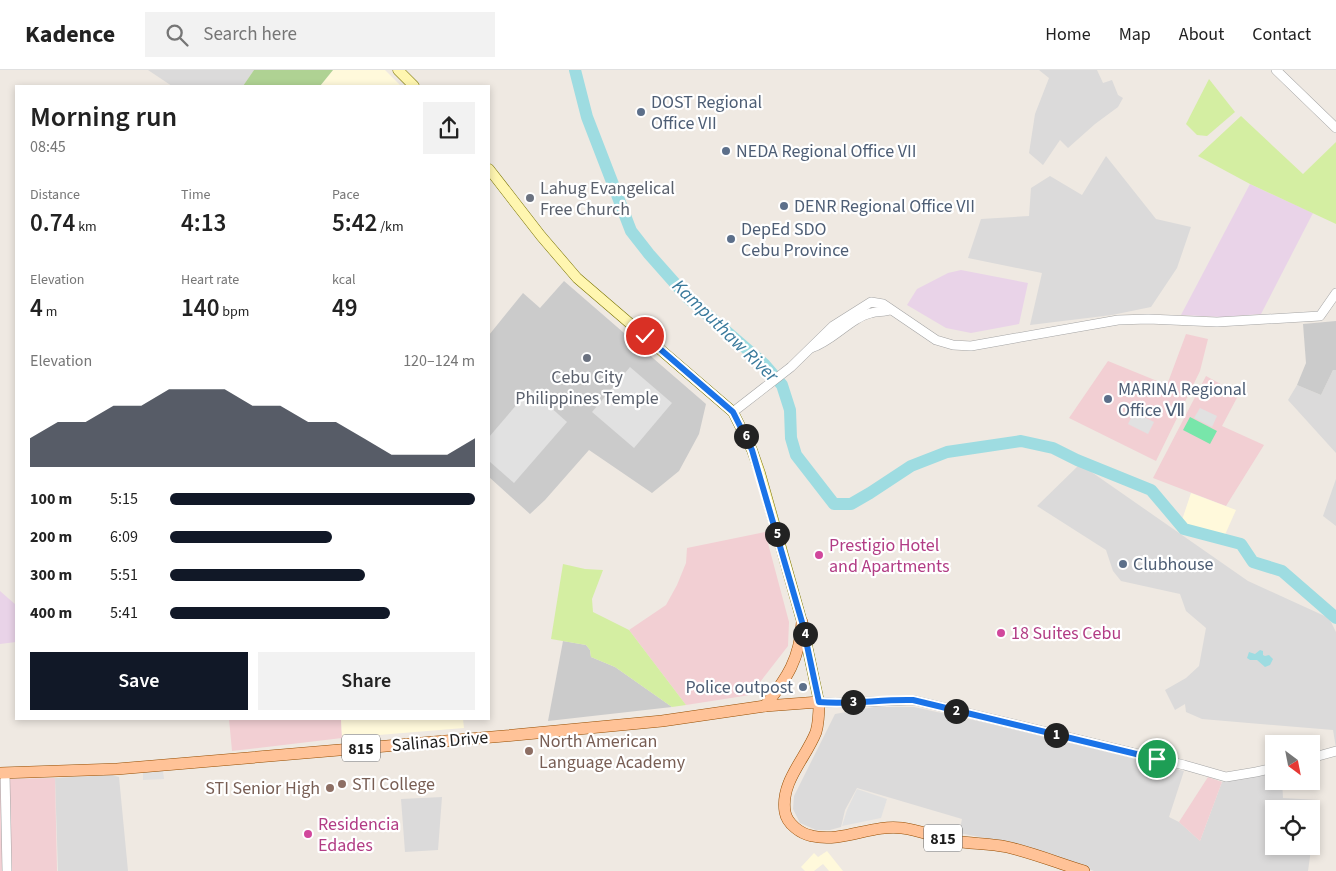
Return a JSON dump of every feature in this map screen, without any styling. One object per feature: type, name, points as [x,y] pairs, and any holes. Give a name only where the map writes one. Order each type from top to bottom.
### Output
[{"type":"main road","points":[[398,70],[413,85]]},
{"type":"main road","points":[[490,170],[541,236],[577,278],[733,412],[752,450],[760,473],[802,622],[819,702]]},
{"type":"main road","points":[[764,706],[783,682],[794,662],[800,644],[802,622]]},
{"type":"main road","name":"Salinas Drive","points":[[2,773],[116,769],[504,736],[662,720],[764,706],[819,702]]},
{"type":"main road","name":"815","points":[[819,702],[816,732],[787,787],[784,800],[785,814],[788,821],[801,832],[811,836],[826,838],[840,837],[885,827],[902,828],[954,841],[1006,847],[1084,871]]},
{"type":"street","points":[[1276,70],[1336,128]]},
{"type":"street","points":[[733,412],[790,367],[818,338],[833,326],[871,302],[883,304],[936,340],[961,346],[971,346],[1118,320],[1148,319],[1217,322],[1320,316],[1336,293]]},
{"type":"street","points":[[819,702],[913,700],[1226,776],[1265,770]]},
{"type":"street","points":[[1320,755],[1336,751]]},
{"type":"street","points":[[2,773],[8,871]]},
{"type":"shaded area","points":[[148,70],[254,70],[244,85],[170,85]]},
{"type":"shaded area","points":[[333,70],[385,70],[400,85],[321,85]]},
{"type":"shaded area","points":[[1039,70],[1097,70],[1103,83],[1112,80],[1118,95],[1123,98],[1118,107],[1068,148],[1060,140],[1043,165],[1029,153],[1035,114],[1049,78]]},
{"type":"shaded area","points":[[1106,156],[1156,219],[1191,227],[1177,268],[1151,307],[1112,315],[1030,325],[1042,273],[968,258],[981,219],[1029,216],[1031,188],[1050,176],[1082,195]]},
{"type":"shaded area","points":[[1250,184],[1313,213],[1261,314],[1222,317],[1181,315]]},
{"type":"shaded area","points":[[961,270],[1028,283],[1019,324],[971,333],[946,328],[907,305],[917,289],[948,273]]},
{"type":"shaded area","points":[[564,281],[706,404],[699,434],[679,471],[652,493],[589,450],[545,500],[530,514],[490,478],[490,334],[523,293],[540,308]]},
{"type":"shaded area","points":[[1336,321],[1336,370],[1333,370],[1321,395],[1297,385],[1306,363],[1303,324]]},
{"type":"shaded area","points":[[1186,334],[1208,339],[1200,371],[1156,461],[1069,418],[1108,361],[1167,385]]},
{"type":"shaded area","points":[[630,367],[672,403],[634,448],[592,412]]},
{"type":"shaded area","points":[[1333,370],[1336,370],[1336,453],[1288,400],[1297,385],[1321,395]]},
{"type":"shaded area","points":[[1206,376],[1239,394],[1222,426],[1264,445],[1226,506],[1153,478]]},
{"type":"shaded area","points":[[530,389],[567,422],[514,483],[490,462],[490,436]]},
{"type":"shaded area","points":[[1200,408],[1217,416],[1212,427],[1194,418]]},
{"type":"shaded area","points":[[1134,412],[1154,422],[1148,434],[1128,424]]},
{"type":"shaded area","points":[[1080,464],[1248,581],[1329,618],[1336,632],[1336,748],[1333,730],[1202,719],[1186,712],[1185,704],[1175,710],[1165,690],[1186,678],[1199,666],[1206,628],[1186,611],[1180,594],[1121,581],[1113,571],[1106,550],[1037,506]]},
{"type":"shaded area","points":[[1336,479],[1336,526],[1323,516]]},
{"type":"shaded area","points":[[1191,493],[1236,510],[1224,537],[1181,523]]},
{"type":"shaded area","points":[[765,532],[789,622],[788,646],[750,695],[686,705],[629,630],[666,605],[686,563],[687,548]]},
{"type":"shaded area","points":[[0,591],[15,604],[15,642],[0,644]]},
{"type":"shaded area","points":[[563,641],[586,645],[590,650],[591,657],[615,667],[672,707],[548,721]]},
{"type":"shaded area","points":[[874,707],[914,707],[1024,731],[1184,771],[1169,817],[1179,822],[1200,841],[1222,782],[1265,773],[1265,790],[1283,790],[1283,798],[1318,800],[1265,800],[1265,855],[1310,855],[1308,871],[1094,871],[1016,844],[959,833],[962,819],[857,788],[845,810],[841,827],[830,830],[816,830],[800,823],[793,809],[794,796],[835,714]]},
{"type":"shaded area","points":[[229,720],[341,720],[342,738],[232,751]]},
{"type":"shaded area","points":[[341,720],[463,720],[464,728],[342,738]]},
{"type":"shaded area","points":[[163,771],[164,779],[143,780],[143,772]]},
{"type":"shaded area","points":[[112,775],[119,777],[128,871],[58,871],[55,778]]},
{"type":"shaded area","points":[[1208,777],[1222,782],[1200,841],[1179,822]]},
{"type":"shaded area","points":[[55,778],[57,871],[0,871],[0,779]]},
{"type":"shaded area","points":[[857,789],[887,799],[881,818],[842,826],[847,810]]},
{"type":"shaded area","points":[[442,797],[438,850],[405,852],[401,799]]},
{"type":"shaded area","points":[[827,851],[843,871],[829,871],[823,864],[814,871],[805,871],[801,867],[814,853],[818,857]]},
{"type":"green space","points":[[254,70],[333,70],[321,85],[244,85]]},
{"type":"green space","points":[[1209,79],[1235,112],[1207,136],[1197,135],[1186,124]]},
{"type":"green space","points":[[1241,116],[1303,174],[1336,142],[1336,224],[1250,184],[1198,156]]},
{"type":"green space","points":[[1190,417],[1217,431],[1210,444],[1183,430]]},
{"type":"green space","points":[[563,564],[585,569],[603,570],[592,599],[593,612],[629,630],[686,705],[672,707],[615,667],[591,657],[590,650],[586,645],[551,639]]},
{"type":"water","points":[[1260,650],[1263,651],[1263,655],[1269,655],[1273,659],[1270,665],[1265,667],[1257,660],[1247,658],[1249,652],[1255,654]]},
{"type":"waterway","name":"Kamputhaw River","points":[[575,70],[587,117],[631,231],[688,298],[764,364],[782,385],[790,410],[791,438],[796,455],[834,504],[851,504],[911,466],[947,452],[1021,441],[1053,448],[1077,460],[1151,490],[1184,529],[1241,544],[1253,562],[1282,571],[1336,618]]},
{"type":"place","name":"DOST Regional Office VII","points":[[641,112]]},
{"type":"place","name":"NEDA Regional Office VII","points":[[726,151]]},
{"type":"place","name":"Lahug Evangelical Free Church","points":[[530,198]]},
{"type":"place","name":"DENR Regional Office VII","points":[[784,206]]},
{"type":"place","name":"DepEd SDO Cebu Province","points":[[731,239]]},
{"type":"place","name":"Cebu City Philippines Temple","points":[[587,358]]},
{"type":"place","name":"MARINA Regional Office Ⅶ","points":[[1108,399]]},
{"type":"place","name":"Prestigio Hotel and Apartments","points":[[819,555]]},
{"type":"place","name":"Clubhouse","points":[[1123,564]]},
{"type":"place","name":"18 Suites Cebu","points":[[1001,633]]},
{"type":"place","name":"Police outpost","points":[[803,687]]},
{"type":"place","name":"North American Language Academy","points":[[529,751]]},
{"type":"place","name":"STI College","points":[[342,784]]},
{"type":"place","name":"STI Senior High","points":[[330,788]]},
{"type":"place","name":"Residencia Edades","points":[[308,834]]},
{"type":"route","points":[[645,336],[703,384],[733,412],[752,450],[802,622],[819,702],[913,700],[1157,759]]}]
